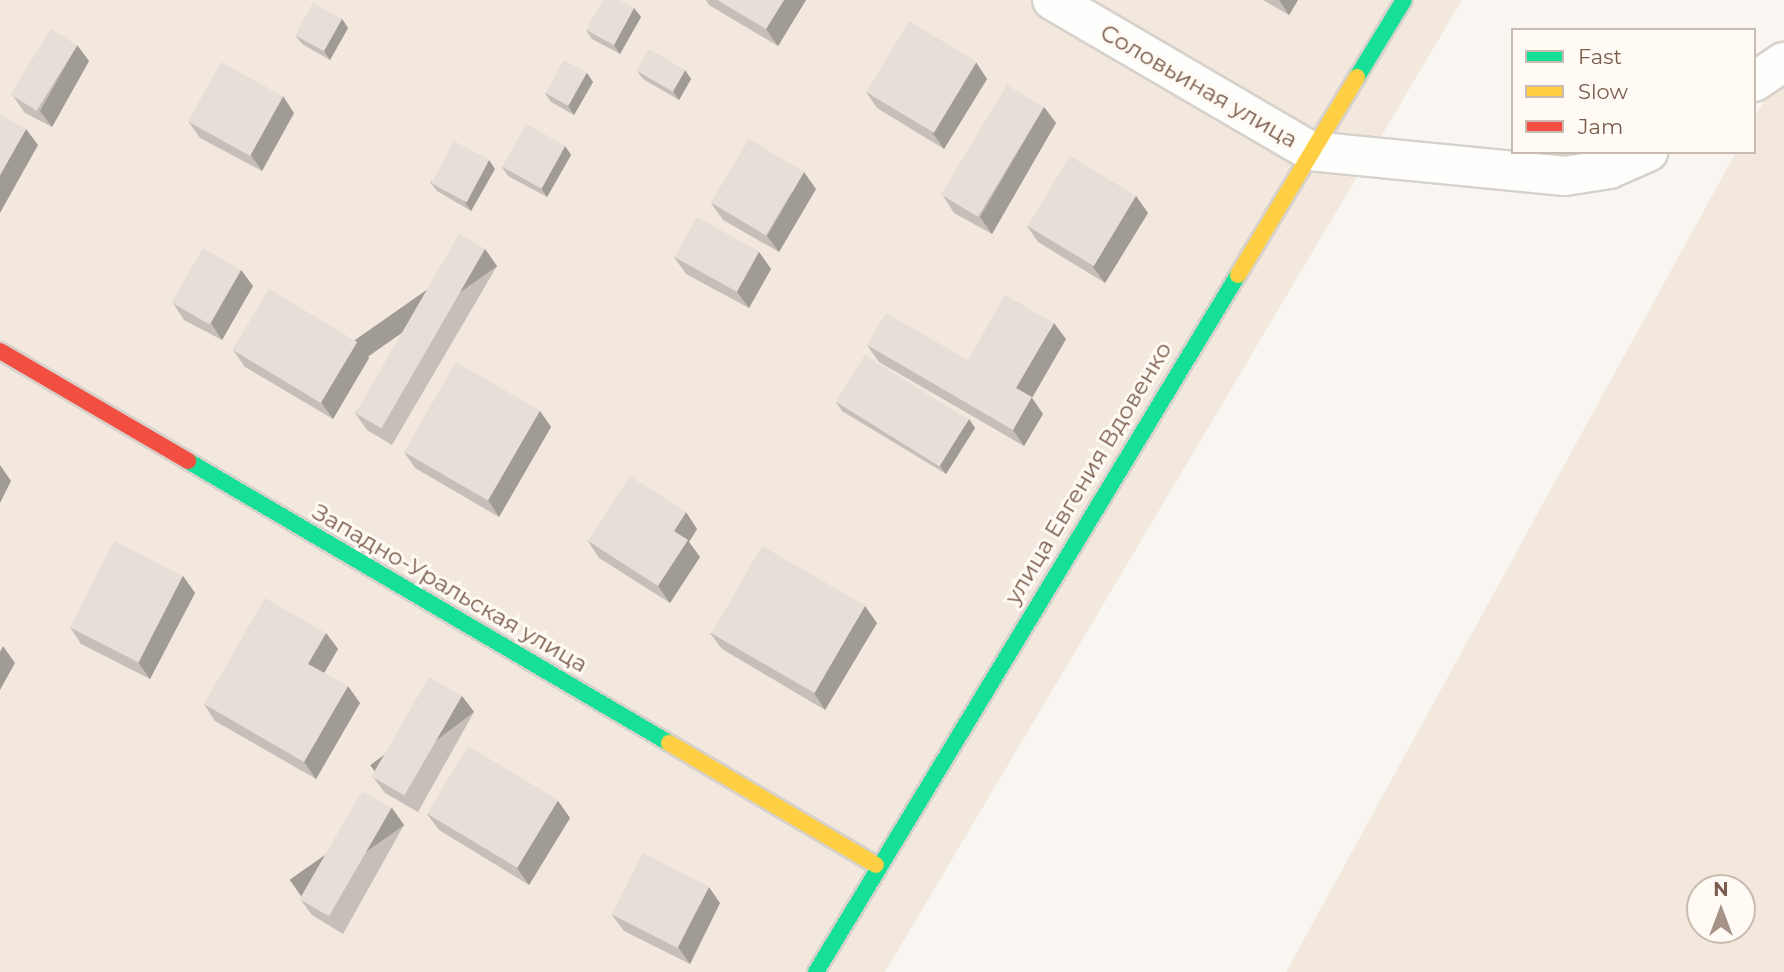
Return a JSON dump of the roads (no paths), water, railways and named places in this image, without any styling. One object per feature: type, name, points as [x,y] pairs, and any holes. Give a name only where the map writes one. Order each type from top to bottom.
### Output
[{"type":"street","name":"Соловьиная улица","points":[[1052,0],[1310,152]]},
{"type":"street","name":"улица Евгения Вдовенко","points":[[816,972],[876,865],[1404,0]]},
{"type":"street","points":[[1756,81],[1784,62]]},
{"type":"street","points":[[1310,152],[1565,176],[1609,169],[1643,154]]},
{"type":"street","name":"Западно-Уральская улица","points":[[0,351],[876,865]]}]
